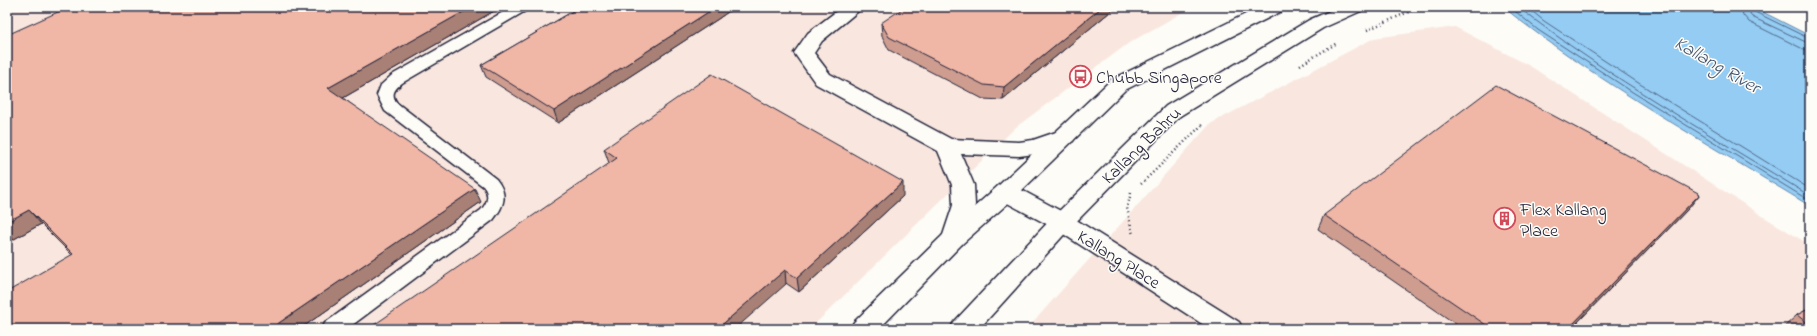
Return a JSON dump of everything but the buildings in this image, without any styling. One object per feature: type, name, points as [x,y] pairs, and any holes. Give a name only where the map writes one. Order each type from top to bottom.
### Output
[{"type":"main road","points":[[854,7],[815,37],[804,53],[823,79],[946,146],[1019,150],[1035,147],[1065,136]]},
{"type":"main road","points":[[863,329],[954,238],[1006,192],[1118,85],[1275,7]]},
{"type":"main road","name":"Kallang Bahru","points":[[962,329],[1062,222],[1173,111],[1316,24],[1354,7]]},
{"type":"main road","points":[[946,146],[963,185],[964,199],[961,217],[954,238]]},
{"type":"main road","name":"Kallang Place","points":[[1006,192],[1062,222],[1230,329]]},
{"type":"lane","points":[[332,329],[488,215],[494,207],[498,198],[496,190],[490,183],[391,107],[385,100],[384,93],[397,79],[522,7]]},
{"type":"path","points":[[1362,32],[1420,7]]},
{"type":"path","points":[[1806,7],[1810,9]]},
{"type":"path","points":[[1300,66],[1340,42]]},
{"type":"path","points":[[1138,241],[1133,236],[1127,208],[1131,194],[1205,122]]},
{"type":"path","points":[[1254,321],[1267,329]]},
{"type":"shaded area","points":[[7,7],[1192,7],[1129,43],[1016,127],[810,329],[7,329]]},
{"type":"shaded area","points":[[1455,27],[1530,66],[1810,245],[1810,329],[1027,329],[1210,124],[1374,38]]},
{"type":"water","name":"Kallang River","points":[[1503,7],[1753,7],[1810,36],[1810,206],[1615,87],[1539,35]]},
{"type":"place","name":"Chubb Singapore","points":[[1080,77]]},
{"type":"place","name":"Flex Kallang Place","points":[[1505,219]]}]
